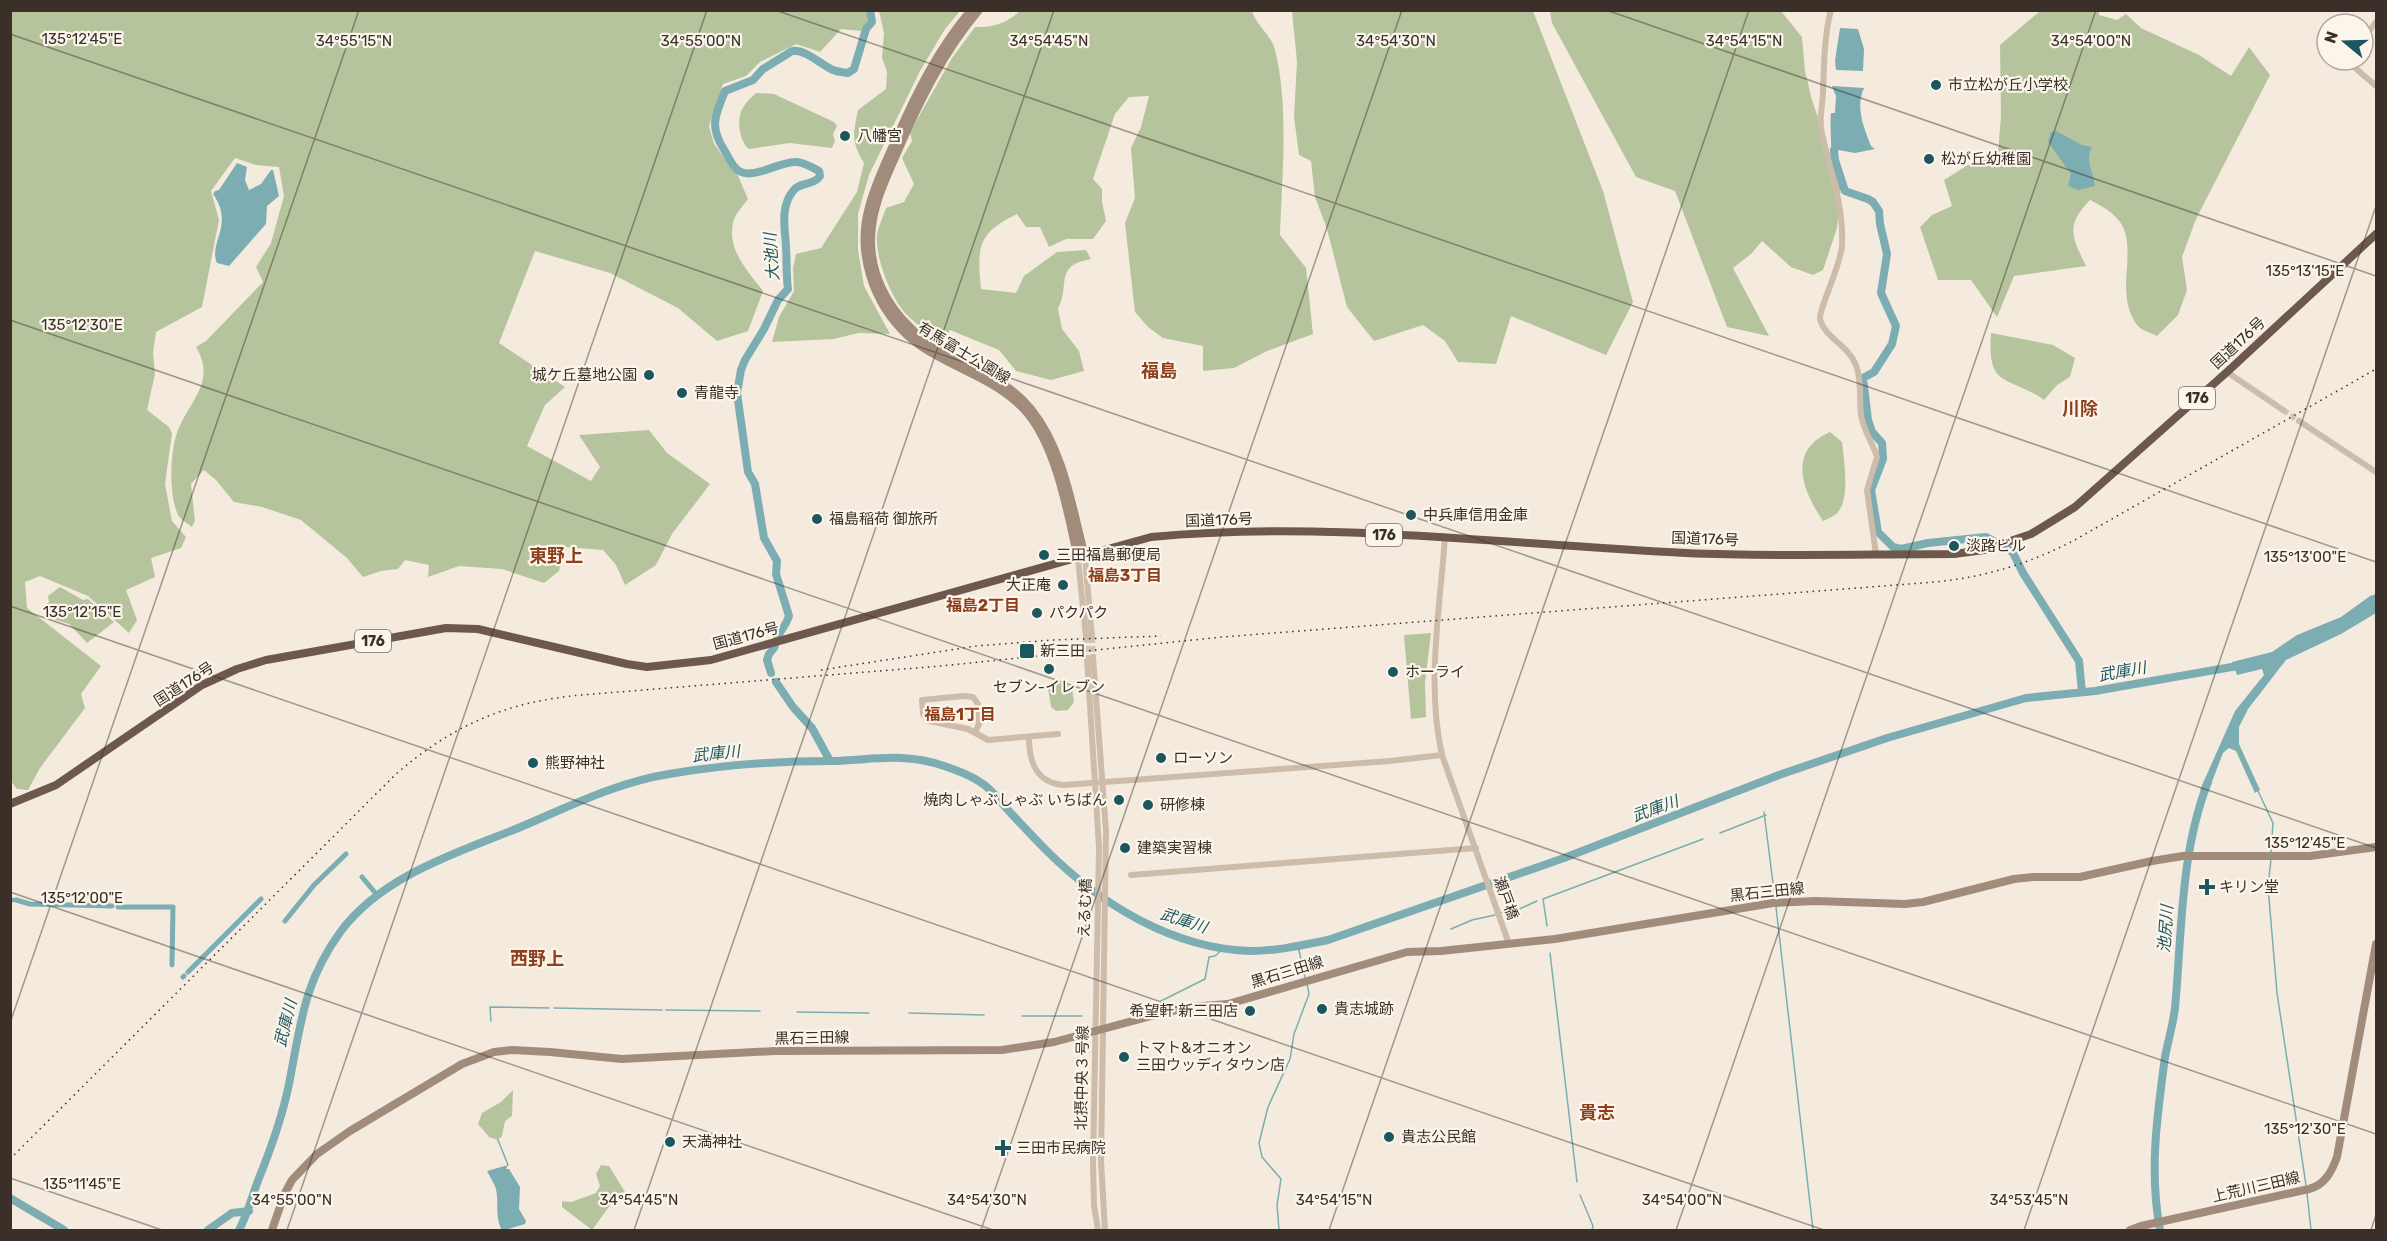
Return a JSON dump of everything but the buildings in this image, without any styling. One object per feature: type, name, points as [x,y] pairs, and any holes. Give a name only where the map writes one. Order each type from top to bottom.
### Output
[{"type":"highway","name":"国道176号","points":[[10,804],[56,785],[202,685],[237,669],[266,660],[446,628],[478,629],[647,667],[711,660],[1082,558],[1137,540],[1209,532],[1445,537],[1687,553],[1954,554],[2003,545],[2031,534],[2074,507],[2227,372],[2376,234]]},
{"type":"main road","name":"有馬富士公園線","points":[[971,10],[932,63],[910,106],[882,172],[868,208],[864,242],[866,259],[878,296],[886,310],[908,335],[928,351],[1006,393],[1036,426],[1045,441],[1082,558]]},
{"type":"main road","name":"有馬富士公園線","points":[[979,10],[951,46],[916,108],[875,210],[871,241],[872,258],[883,292],[891,306],[913,331],[939,349],[1011,388],[1041,422],[1051,440],[1066,481],[1082,558]]},
{"type":"main road","name":"黒石三田線","points":[[272,1230],[284,1195],[292,1180],[317,1154],[350,1131],[462,1064],[494,1052],[512,1050],[550,1052],[622,1059],[776,1051],[1002,1050],[1054,1042],[1190,1007],[1228,1004],[1407,952],[1509,944],[1600,932],[1773,903],[1815,901],[1905,904],[1923,902],[2014,879],[2080,877],[2183,856],[2269,857],[2334,854],[2376,847]]},
{"type":"main road","name":"上荒川三田線","points":[[2130,1230],[2316,1188],[2324,1181],[2332,1171],[2337,1157],[2376,944]]},
{"type":"street","points":[[1831,10],[1822,82],[1820,123],[1842,220],[1843,248],[1819,318],[1826,330],[1847,350],[1856,364],[1864,427],[1877,458],[1867,490],[1876,554]]},
{"type":"street","points":[[2360,72],[2376,86]]},
{"type":"street","points":[[2227,372],[2283,410]]},
{"type":"street","points":[[2299,421],[2376,472]]},
{"type":"street","name":"瀬戸橋","points":[[1445,537],[1434,696],[1436,730],[1442,755],[1509,944]]},
{"type":"street","points":[[1082,558],[1089,637]]},
{"type":"street","points":[[1090,658],[1100,783]]},
{"type":"street","points":[[975,733],[979,724],[978,704],[973,698],[964,696],[922,700],[923,714],[929,721],[953,725],[988,740],[1058,734]]},
{"type":"street","points":[[1029,737],[1031,762],[1043,779],[1058,785],[1390,761],[1442,755]]},
{"type":"street","name":"えるむ橋","points":[[1099,963],[1100,783]]},
{"type":"street","name":"えるむ橋","points":[[1099,963],[1105,860],[1100,783]]},
{"type":"street","points":[[1131,875],[1476,849]]},
{"type":"street","name":"北摂中央３号線","points":[[1099,963],[1103,1029],[1101,1161],[1105,1230]]},
{"type":"street","name":"北摂中央３号線","points":[[1098,1230],[1093,1186],[1095,1032],[1099,963]]},
{"type":"green space","points":[[866,10],[868,20],[862,31],[841,29],[820,52],[796,44],[760,62],[746,76],[723,84],[709,126],[714,144],[738,176],[748,199],[734,220],[733,242],[740,260],[763,291],[748,331],[717,341],[678,308],[610,273],[535,251],[499,343],[565,387],[545,405],[527,446],[591,481],[600,467],[579,435],[649,430],[667,453],[710,484],[672,534],[656,565],[625,585],[616,565],[603,550],[565,547],[559,571],[544,583],[502,569],[459,566],[428,577],[429,565],[405,560],[398,569],[381,571],[363,577],[347,558],[301,520],[262,507],[234,502],[216,480],[204,470],[191,484],[195,521],[192,527],[179,517],[172,487],[173,454],[176,436],[202,383],[204,372],[202,360],[196,347],[206,341],[263,282],[256,267],[271,243],[284,196],[279,167],[256,165],[235,158],[211,191],[219,220],[202,307],[156,332],[153,353],[155,374],[147,410],[169,427],[172,433],[165,484],[172,521],[186,537],[181,548],[151,558],[155,577],[126,590],[137,620],[129,633],[88,596],[40,576],[25,582],[27,608],[101,666],[81,694],[85,708],[40,768],[28,790],[17,789],[10,780],[11,11]]},
{"type":"green space","points":[[879,11],[960,11],[945,29],[920,71],[869,175],[858,214],[858,250],[864,286],[890,334],[858,333],[834,339],[772,342],[779,317],[794,291],[793,268],[796,254],[821,248],[857,192],[864,163],[854,137],[858,110],[886,89],[887,72],[882,58],[884,33]]},
{"type":"green space","points":[[1020,11],[1252,11],[1273,45],[1279,71],[1284,142],[1280,235],[1306,268],[1313,334],[1267,351],[1234,368],[1203,371],[1203,346],[1163,338],[1148,327],[1135,312],[1125,223],[1135,198],[1131,148],[1141,127],[1149,96],[1129,97],[1115,114],[1093,179],[1102,189],[1106,221],[1093,239],[1066,239],[1049,247],[1040,227],[1026,227],[1017,214],[994,228],[982,243],[979,263],[981,289],[1016,293],[1024,276],[1057,252],[1086,250],[1091,259],[1079,262],[1067,271],[1062,300],[1058,309],[1062,329],[1079,351],[1084,371],[1051,380],[1016,371],[999,350],[950,330],[943,342],[905,313],[894,297],[881,266],[877,235],[886,208],[904,202],[914,184],[902,158],[912,141],[910,132],[952,58],[975,27],[999,24]]},
{"type":"green space","points":[[1292,11],[1533,11],[1603,191],[1633,302],[1606,355],[1511,316],[1496,364],[1458,362],[1445,341],[1423,325],[1374,341],[1347,307],[1327,229],[1315,197],[1311,161],[1299,155],[1294,117],[1297,62]]},
{"type":"green space","points":[[1550,11],[1781,11],[1802,37],[1805,71],[1812,100],[1841,186],[1837,228],[1823,270],[1813,275],[1791,267],[1762,241],[1751,254],[1733,268],[1769,336],[1727,327],[1675,191],[1636,177],[1552,23]]},
{"type":"green space","points":[[2040,11],[2099,11],[2099,15],[2117,20],[2126,14],[2141,28],[2199,55],[2231,76],[2249,47],[2270,75],[2196,219],[2182,257],[2187,290],[2178,315],[2157,336],[2139,327],[2130,313],[2126,287],[2126,236],[2122,225],[2112,213],[2090,200],[2077,217],[2073,232],[2086,266],[2014,276],[1997,317],[1971,280],[1938,280],[1920,227],[1932,215],[1952,206],[1944,180],[1968,165],[1998,153],[2001,116],[2000,45]]},
{"type":"green space","points":[[756,93],[774,94],[834,122],[837,126],[833,134],[835,141],[832,148],[790,143],[749,149],[741,136],[739,124],[744,106]]},
{"type":"green space","points":[[1991,333],[2053,345],[2075,358],[2070,377],[2057,385],[2044,400],[2002,378],[1992,364]]},
{"type":"green space","points":[[1830,432],[1842,442],[1845,491],[1841,508],[1836,514],[1823,521],[1809,497],[1802,472],[1803,460],[1808,450],[1816,440]]},
{"type":"green space","points":[[60,587],[83,600],[88,599],[114,622],[87,643],[69,624],[56,620],[44,607],[49,602],[48,596]]},
{"type":"green space","points":[[1431,633],[1425,683],[1426,717],[1411,719],[1404,635]]},
{"type":"green space","points":[[1063,683],[1072,688],[1074,702],[1068,710],[1056,711],[1051,707],[1048,688],[1052,684]]},
{"type":"green space","points":[[513,1090],[512,1116],[505,1121],[502,1136],[498,1140],[489,1137],[478,1124],[482,1113],[501,1102]]},
{"type":"green space","points":[[601,1165],[609,1166],[625,1192],[619,1193],[592,1230],[562,1207],[562,1201],[571,1202],[596,1193],[600,1186],[596,1174]]},
{"type":"water","points":[[1840,28],[1858,29],[1864,49],[1863,71],[1836,70],[1835,61]]},
{"type":"water","points":[[1832,86],[1864,88],[1860,110],[1871,146],[1875,149],[1855,153],[1838,150],[1832,154],[1831,113],[1835,113],[1836,96]]},
{"type":"water","points":[[2056,131],[2082,145],[2092,147],[2089,162],[2095,186],[2078,190],[2068,186],[2071,174],[2048,142],[2051,132]]},
{"type":"water","points":[[237,163],[247,167],[245,180],[249,190],[261,184],[273,170],[279,196],[267,206],[266,224],[229,266],[217,263],[215,255],[222,215],[213,194],[219,190]]},
{"type":"water","points":[[2376,594],[2376,613],[2341,634],[2286,660],[2248,709],[2239,727],[2239,744],[2260,790],[2255,793],[2236,751],[2229,748],[2223,753],[2208,792],[2200,790],[2235,711],[2264,675],[2262,669],[2237,675],[2232,662],[2272,652],[2297,635],[2341,617]]},
{"type":"water","points":[[508,1165],[506,1169],[509,1169],[520,1187],[519,1209],[526,1221],[525,1224],[501,1229],[496,1189],[487,1171]]},
{"type":"waterway","name":"大池川","points":[[771,673],[767,660],[789,616],[776,574],[777,561],[764,538],[755,484],[748,472],[737,393],[745,360],[778,300],[788,289],[784,225],[786,204],[796,188],[820,176],[819,171],[797,162],[759,172],[739,171],[719,140],[715,120],[725,91],[753,80],[763,69],[792,51],[803,52],[835,71],[848,73],[854,69],[866,29],[872,22],[870,10]]},
{"type":"waterway","points":[[1834,150],[1845,191],[1868,199],[1879,211],[1887,254],[1881,293],[1896,326],[1892,344],[1874,372],[1863,378],[1868,420],[1872,432],[1882,443],[1883,459],[1871,490],[1878,532],[1893,547],[1901,549],[1928,543],[1986,537],[2007,548],[2013,553],[2023,573],[2079,661],[2082,692]]},
{"type":"waterway","name":"武庫川","points":[[239,1230],[280,1120],[311,986],[328,950],[341,931],[379,894],[424,867],[576,803],[631,783],[689,771],[750,764],[888,758],[930,762],[961,772],[983,784],[1067,870],[1114,905],[1140,920],[1194,942],[1222,948],[1261,951],[1328,940],[1564,858],[1779,775],[1887,738],[2026,698],[2095,691],[2243,665]]},
{"type":"waterway","name":"大池川","points":[[776,682],[793,707],[812,728],[830,761]]},
{"type":"waterway","name":"池尻川","points":[[2160,1230],[2155,1187],[2155,1144],[2159,1101],[2175,1008],[2187,865],[2199,809],[2208,782]]},
{"type":"waterway","points":[[2258,791],[2273,823],[2271,852]]},
{"type":"waterway","points":[[1764,812],[1775,899]]},
{"type":"waterway","points":[[1720,833],[1766,815]]},
{"type":"waterway","points":[[1547,926],[1543,899],[1703,839]]},
{"type":"waterway","points":[[285,921],[314,885],[346,854]]},
{"type":"waterway","points":[[2271,859],[2268,887],[2277,993],[2306,1185]]},
{"type":"waterway","points":[[362,877],[377,895]]},
{"type":"waterway","points":[[188,972],[261,899]]},
{"type":"waterway","points":[[16,900],[30,904],[112,906]]},
{"type":"waterway","points":[[1500,913],[1512,909],[1517,910],[1537,901]]},
{"type":"waterway","points":[[118,907],[173,907],[172,965]]},
{"type":"waterway","points":[[1776,907],[1813,1230]]},
{"type":"waterway","points":[[1451,929],[1472,920],[1495,915]]},
{"type":"waterway","points":[[1298,946],[1305,977]]},
{"type":"waterway","points":[[1161,1001],[1205,979],[1209,957],[1215,956],[1224,948]]},
{"type":"waterway","points":[[1550,953],[1577,1182]]},
{"type":"waterway","points":[[1279,1230],[1277,1205],[1281,1179],[1262,1157],[1259,1143],[1268,1107],[1290,1059],[1294,1034],[1309,994],[1307,984]]},
{"type":"waterway","points":[[491,1021],[490,1007],[549,1008]]},
{"type":"waterway","points":[[554,1008],[662,1010]]},
{"type":"waterway","points":[[666,1010],[760,1011]]},
{"type":"waterway","points":[[797,1012],[869,1013]]},
{"type":"waterway","points":[[909,1013],[984,1015]]},
{"type":"waterway","points":[[1022,1016],[1082,1016]]},
{"type":"waterway","points":[[498,1140],[508,1165]]},
{"type":"waterway","points":[[2307,1193],[2311,1230]]},
{"type":"waterway","points":[[1580,1195],[1593,1226],[1592,1230]]},
{"type":"waterway","points":[[10,1198],[64,1230]]},
{"type":"waterway","points":[[208,1230],[232,1213],[249,1211]]},
{"type":"tunnel","points":[[2283,410],[2299,421]]},
{"type":"tunnel","points":[[1086,637],[1087,658]]},
{"type":"tunnel","points":[[1092,637],[1093,657]]},
{"type":"railway","points":[[10,1159],[396,774],[438,742],[460,729],[505,710],[528,703],[581,695],[941,666],[1222,637],[1935,582],[1971,577],[2023,563],[2073,541],[2376,369]]},
{"type":"railway","points":[[821,670],[976,646],[1053,640],[1161,636]]},
{"type":"place","name":"市立松が丘小学校","points":[[1936,85]]},
{"type":"place","name":"八幡宮","points":[[845,136]]},
{"type":"place","name":"松が丘幼稚園","points":[[1929,159]]},
{"type":"place","name":"城ケ丘墓地公園","points":[[649,375]]},
{"type":"place","name":"青龍寺","points":[[682,393]]},
{"type":"place","name":"中兵庫信用金庫","points":[[1411,515]]},
{"type":"place","name":"福島稲荷 御旅所","points":[[817,519]]},
{"type":"place","name":"淡路ビル","points":[[1954,546]]},
{"type":"place","name":"三田福島郵便局","points":[[1044,555]]},
{"type":"place","name":"大正庵","points":[[1063,585]]},
{"type":"place","name":"パクパク","points":[[1037,613]]},
{"type":"place","name":"新三田","points":[[1027,651]]},
{"type":"place","name":"セブン-イレブン","points":[[1049,669]]},
{"type":"place","name":"ホーライ","points":[[1393,672]]},
{"type":"place","name":"ローソン","points":[[1161,758]]},
{"type":"place","name":"熊野神社","points":[[533,763]]},
{"type":"place","name":"焼肉しゃぶしゃぶ いちばん","points":[[1119,800]]},
{"type":"place","name":"研修棟","points":[[1148,805]]},
{"type":"place","name":"建築実習棟","points":[[1125,848]]},
{"type":"place","name":"キリン堂","points":[[2207,887]]},
{"type":"place","name":"貴志城跡","points":[[1322,1009]]},
{"type":"place","name":"希望軒 新三田店","points":[[1250,1011]]},
{"type":"place","name":"トマト&オニオン 三田ウッディタウン店","points":[[1124,1057]]},
{"type":"place","name":"貴志公民館","points":[[1389,1137]]},
{"type":"place","name":"天満神社","points":[[670,1142]]},
{"type":"place","name":"三田市民病院","points":[[1003,1148]]},
{"type":"district","name":"福島","points":[[1159,371]]},
{"type":"district","name":"川除","points":[[2080,409]]},
{"type":"district","name":"東野上","points":[[556,556]]},
{"type":"district","name":"福島3丁目","points":[[1125,575]]},
{"type":"district","name":"福島2丁目","points":[[983,605]]},
{"type":"district","name":"福島1丁目","points":[[960,714]]},
{"type":"district","name":"西野上","points":[[537,959]]},
{"type":"district","name":"貴志","points":[[1597,1113]]}]
